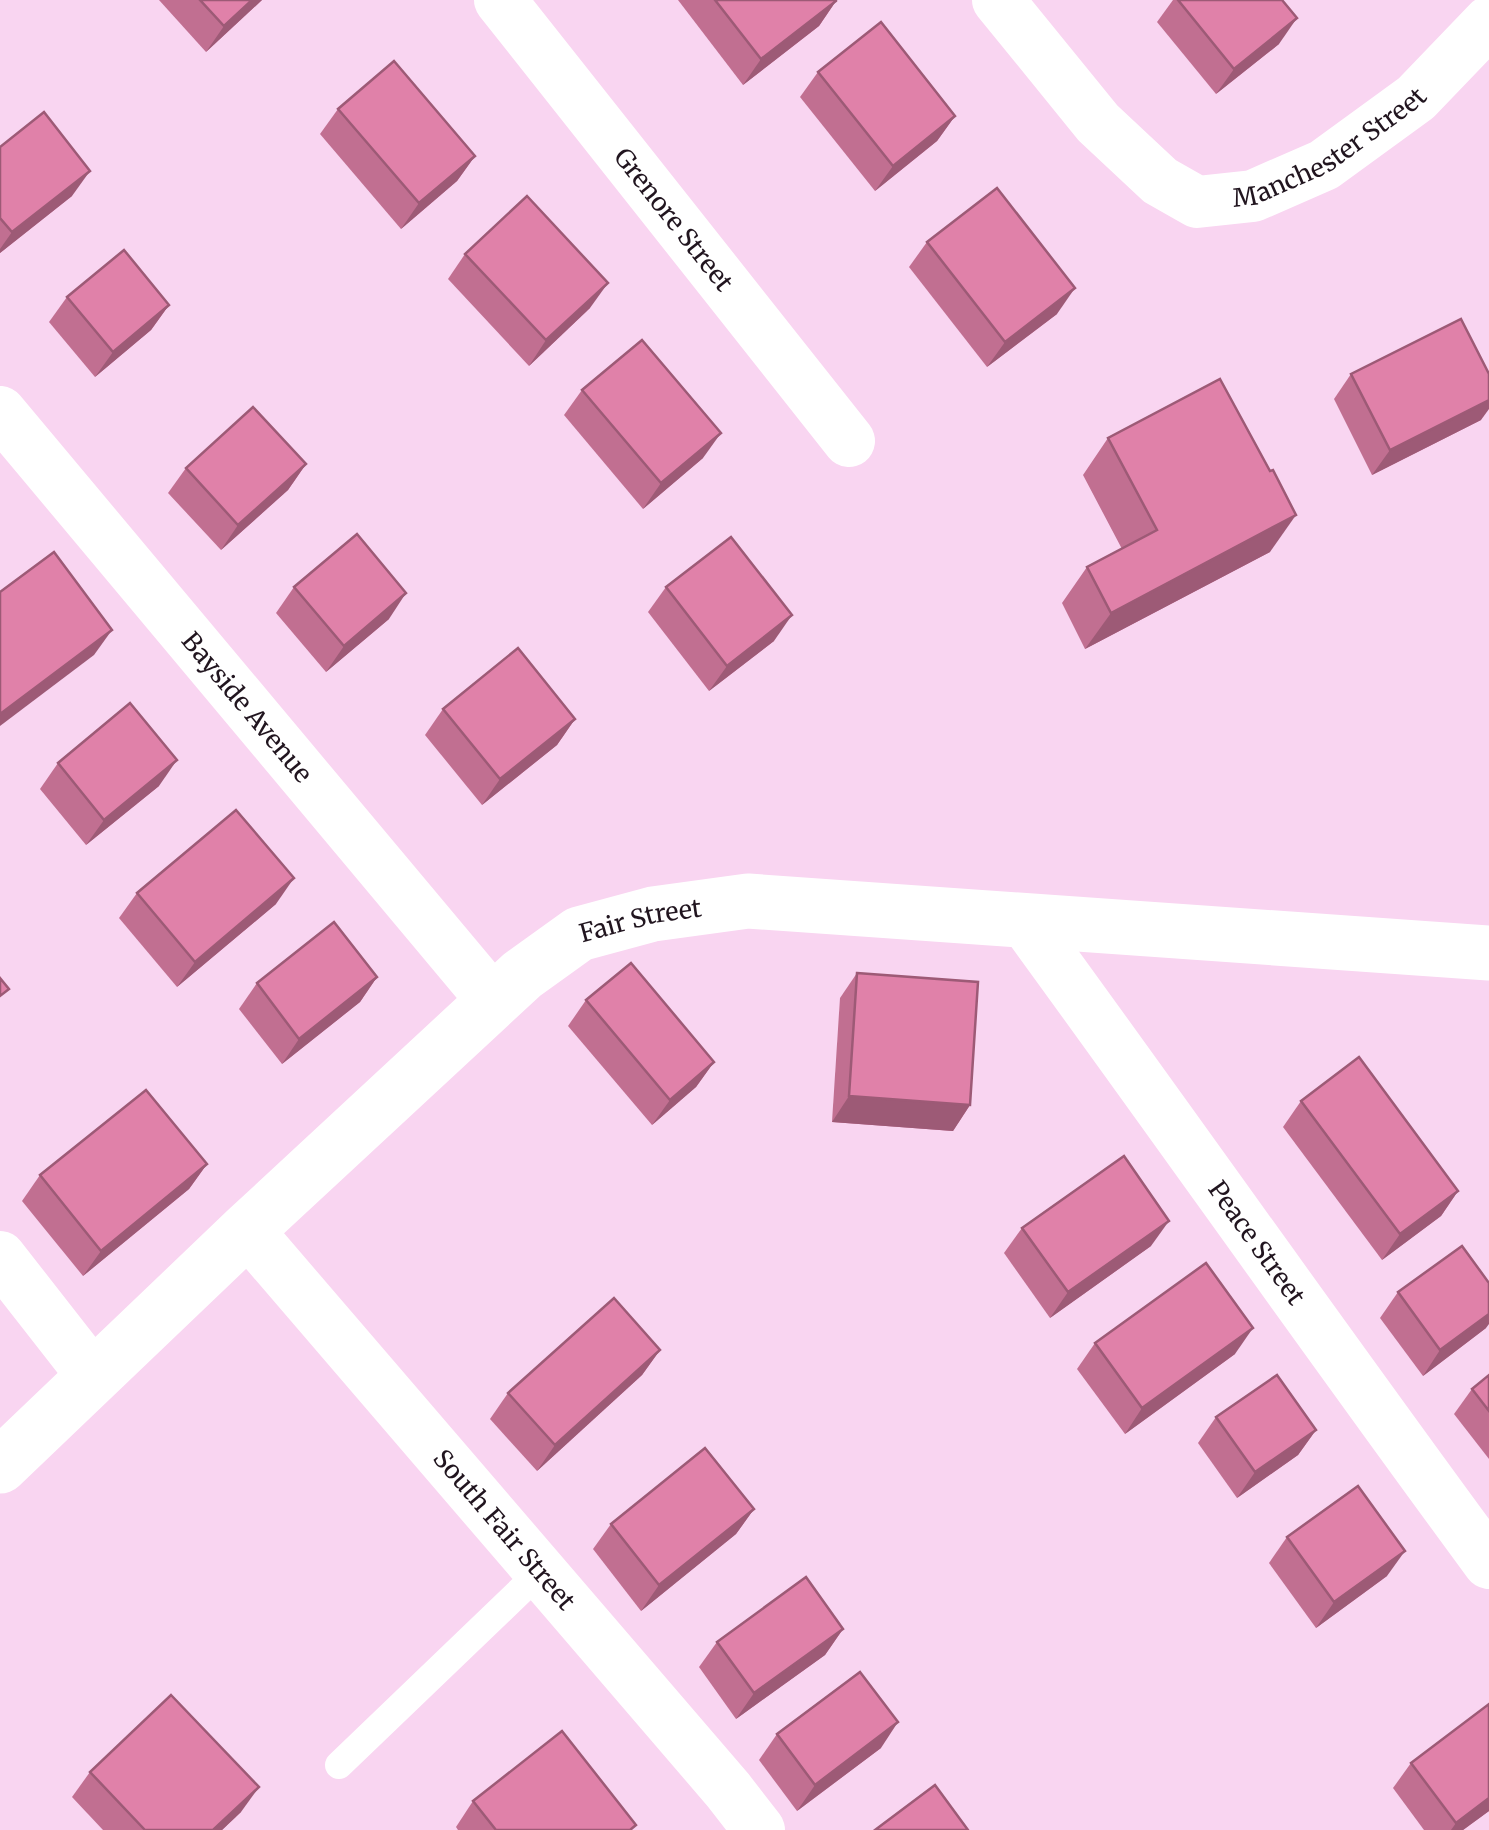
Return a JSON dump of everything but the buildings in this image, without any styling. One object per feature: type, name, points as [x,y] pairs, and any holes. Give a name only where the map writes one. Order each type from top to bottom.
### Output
[{"type":"street","name":"Grenore Street","points":[[500,0],[849,442]]},
{"type":"street","name":"Manchester Street","points":[[998,0],[1098,122],[1160,182],[1197,202],[1253,196],[1324,165],[1416,98],[1489,22]]},
{"type":"street","name":"Bayside Avenue","points":[[0,412],[494,1002]]},
{"type":"street","name":"Fair Street","points":[[0,1466],[522,975],[579,934],[653,914],[748,900],[1489,953]]},
{"type":"street","name":"Peace Street","points":[[1024,920],[1489,1563]]},
{"type":"street","name":"South Fair Street","points":[[248,1230],[760,1830]]},
{"type":"street","points":[[0,1257],[93,1376]]},
{"type":"lane","points":[[339,1765],[540,1572]]}]
